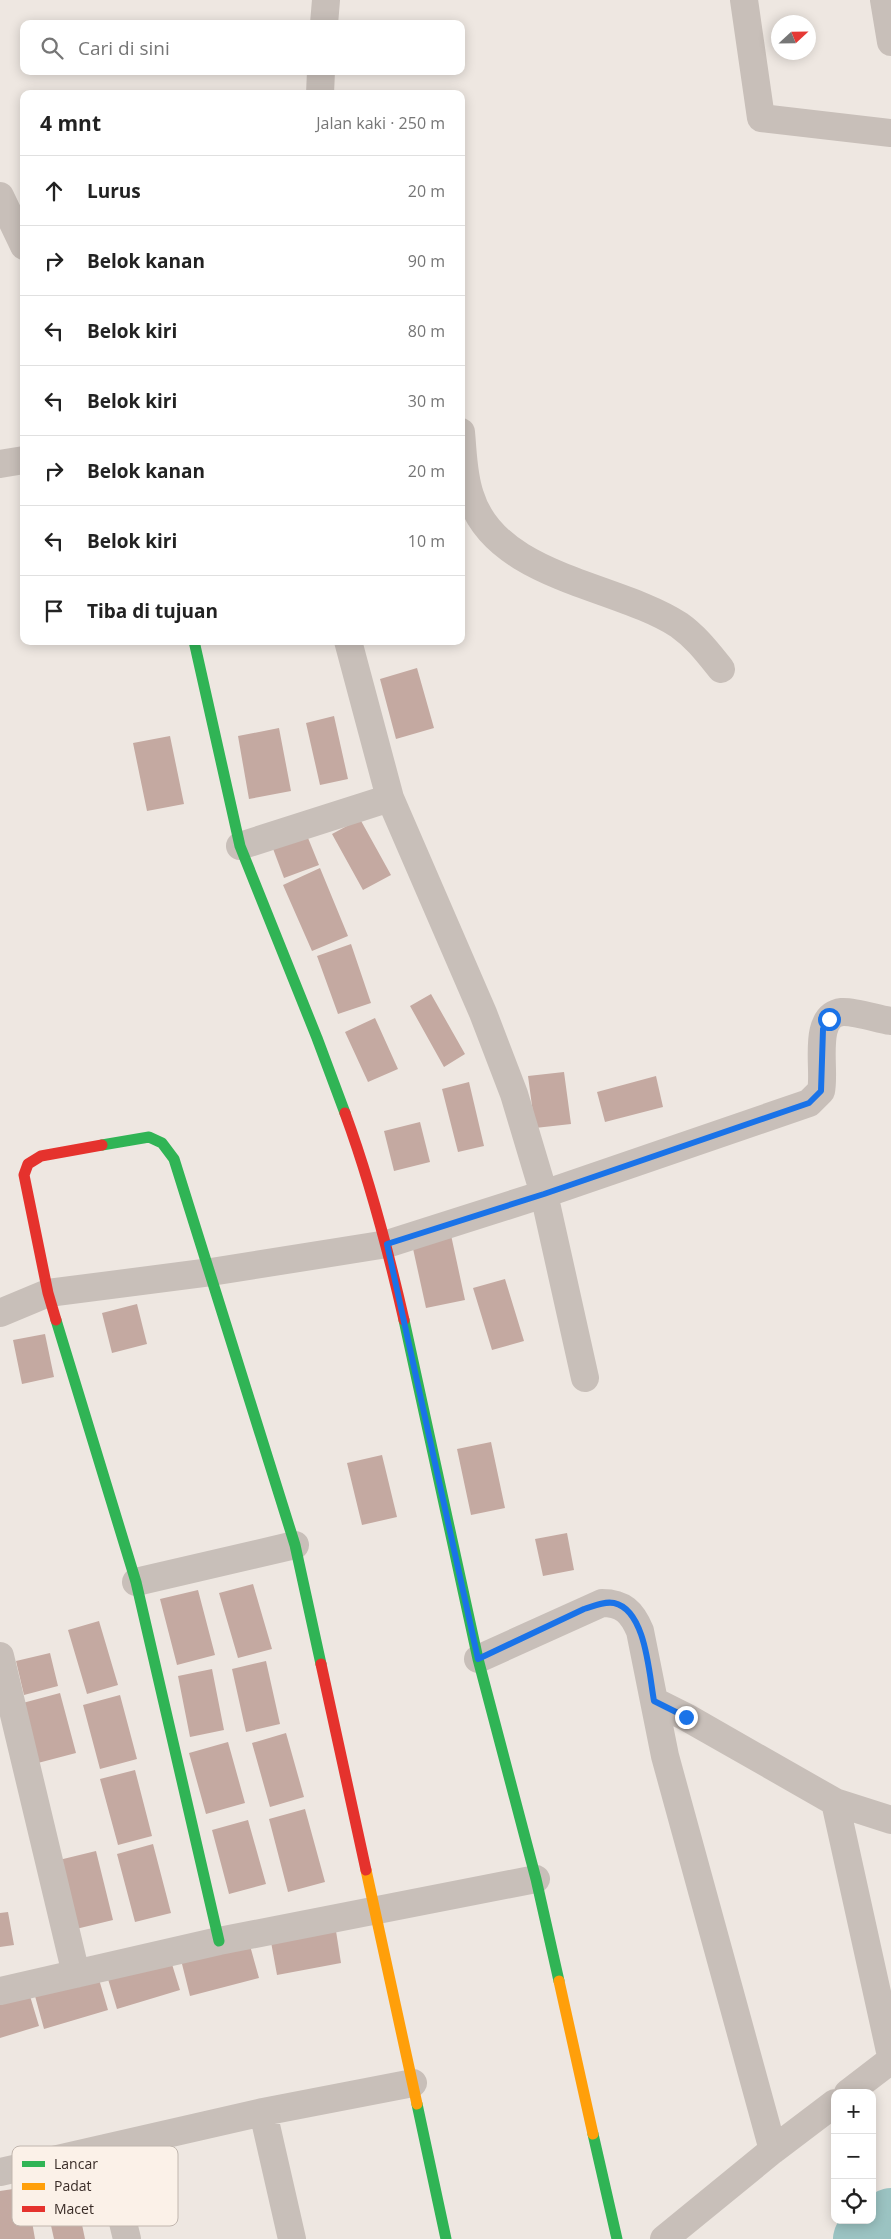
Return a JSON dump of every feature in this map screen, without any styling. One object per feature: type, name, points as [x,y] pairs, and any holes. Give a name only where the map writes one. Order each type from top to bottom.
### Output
[{"type":"street","points":[[324,20],[326,0]]},
{"type":"street","points":[[744,0],[761,118],[891,134]]},
{"type":"street","points":[[884,0],[891,42]]},
{"type":"street","points":[[320,90],[322,75]]},
{"type":"street","points":[[0,196],[20,238]]},
{"type":"street","points":[[0,464],[20,461]]},
{"type":"street","points":[[465,473],[470,497],[480,517],[493,536],[519,556],[572,580],[643,607],[678,625],[694,637],[721,669]]},
{"type":"street","points":[[195,645],[240,846],[317,1038],[360,1154],[387,1244],[478,1659],[536,1879],[617,2239]]},
{"type":"street","points":[[349,645],[390,798],[483,1013],[514,1094],[544,1194],[585,1378]]},
{"type":"street","points":[[240,846],[390,798]]},
{"type":"street","points":[[0,1313],[48,1294],[211,1272],[387,1244],[544,1194],[809,1103],[821,1091],[823,1029],[829,1019],[843,1012],[891,1021]]},
{"type":"street","points":[[219,1941],[136,1582],[48,1294],[24,1175],[28,1164],[41,1156],[149,1137],[162,1143],[174,1159],[211,1272],[295,1546],[373,1912],[413,2083],[446,2239]]},
{"type":"street","points":[[136,1582],[295,1546]]},
{"type":"street","points":[[478,1659],[584,1609],[602,1603],[614,1603],[627,1609],[634,1617],[640,1631],[665,1756],[773,2150]]},
{"type":"street","points":[[0,1656],[76,1974]]},
{"type":"street","points":[[654,1701],[686,1717],[835,1802],[891,1820]]},
{"type":"street","points":[[835,1802],[891,2056]]},
{"type":"street","points":[[0,1991],[219,1941],[536,1879]]},
{"type":"street","points":[[853,2089],[891,2060]]},
{"type":"street","points":[[114,2146],[263,2112],[413,2083]]},
{"type":"street","points":[[664,2239],[773,2150],[831,2106]]},
{"type":"street","points":[[263,2112],[292,2239]]},
{"type":"street","points":[[123,2226],[126,2239]]},
{"type":"building","points":[[417,668],[434,728],[396,739],[380,679]]},
{"type":"building","points":[[334,716],[348,779],[320,785],[306,723]]},
{"type":"building","points":[[279,728],[291,791],[249,799],[238,736]]},
{"type":"building","points":[[170,736],[184,804],[147,811],[133,743]]},
{"type":"building","points":[[360,819],[391,875],[363,890],[332,834]]},
{"type":"building","points":[[306,833],[319,865],[284,878],[272,846]]},
{"type":"building","points":[[320,868],[348,936],[312,951],[283,885]]},
{"type":"building","points":[[351,944],[371,1003],[338,1014],[317,956]]},
{"type":"building","points":[[431,994],[465,1054],[444,1067],[410,1006]]},
{"type":"building","points":[[375,1018],[398,1069],[368,1082],[345,1032]]},
{"type":"building","points":[[564,1072],[571,1124],[535,1128],[528,1076]]},
{"type":"building","points":[[656,1076],[663,1107],[605,1122],[597,1092]]},
{"type":"building","points":[[469,1082],[484,1146],[458,1152],[442,1089]]},
{"type":"building","points":[[420,1122],[430,1162],[394,1171],[384,1131]]},
{"type":"building","points":[[451,1235],[465,1300],[426,1308],[412,1244]]},
{"type":"building","points":[[505,1279],[524,1341],[492,1350],[473,1288]]},
{"type":"building","points":[[137,1304],[147,1344],[112,1353],[102,1313]]},
{"type":"building","points":[[45,1334],[54,1377],[22,1384],[13,1340]]},
{"type":"building","points":[[491,1442],[505,1508],[471,1515],[457,1449]]},
{"type":"building","points":[[382,1455],[397,1517],[362,1525],[347,1463]]},
{"type":"building","points":[[567,1533],[574,1570],[543,1576],[535,1539]]},
{"type":"building","points":[[253,1584],[272,1649],[238,1658],[219,1593]]},
{"type":"building","points":[[198,1590],[215,1655],[177,1665],[160,1599]]},
{"type":"building","points":[[99,1621],[118,1685],[87,1694],[68,1630]]},
{"type":"building","points":[[50,1653],[58,1686],[24,1695],[16,1661]]},
{"type":"building","points":[[266,1661],[280,1724],[246,1732],[232,1669]]},
{"type":"building","points":[[212,1669],[224,1730],[190,1737],[178,1676]]},
{"type":"building","points":[[60,1693],[76,1753],[34,1764],[19,1704]]},
{"type":"building","points":[[120,1695],[137,1759],[100,1769],[83,1705]]},
{"type":"building","points":[[286,1733],[304,1797],[270,1807],[252,1743]]},
{"type":"building","points":[[228,1742],[245,1803],[206,1814],[189,1753]]},
{"type":"building","points":[[135,1770],[152,1836],[118,1845],[100,1779]]},
{"type":"building","points":[[305,1809],[325,1882],[288,1892],[269,1819]]},
{"type":"building","points":[[248,1820],[266,1884],[229,1894],[212,1830]]},
{"type":"building","points":[[153,1844],[171,1913],[135,1922],[117,1854]]},
{"type":"building","points":[[96,1851],[113,1920],[76,1929],[59,1860]]},
{"type":"building","points":[[8,1912],[14,1945],[0,1947],[0,1913]]},
{"type":"building","points":[[336,1931],[341,1963],[277,1975],[271,1942]]},
{"type":"building","points":[[249,1942],[259,1978],[190,1996],[181,1960]]},
{"type":"building","points":[[171,1961],[180,1990],[117,2009],[108,1979]]},
{"type":"building","points":[[98,1976],[108,2010],[44,2029],[35,1996]]},
{"type":"building","points":[[30,1996],[39,2026],[0,2038],[0,2005]]},
{"type":"building","points":[[12,2189],[12,2226],[33,2226],[35,2239],[0,2239],[0,2191]]},
{"type":"building","points":[[51,2226],[82,2226],[85,2239],[54,2239]]},
{"type":"waterway","points":[[864,2239],[891,2219]]},
{"type":"traffic: fast","points":[[195,645],[240,846],[345,1113]]},
{"type":"traffic: fast","points":[[102,1145],[149,1137],[162,1143],[174,1159],[295,1545],[321,1664]]},
{"type":"traffic: fast","points":[[56,1320],[136,1582],[219,1941]]},
{"type":"traffic: fast","points":[[404,1320],[478,1659],[536,1879],[559,1981]]},
{"type":"traffic: fast","points":[[417,2104],[446,2239]]},
{"type":"traffic: fast","points":[[593,2134],[617,2239]]},
{"type":"traffic: slow","points":[[366,1870],[417,2104]]},
{"type":"traffic: slow","points":[[559,1981],[593,2134]]},
{"type":"traffic: jam","points":[[345,1113],[363,1164],[378,1216],[404,1320]]},
{"type":"traffic: jam","points":[[56,1320],[48,1293],[24,1175],[28,1164],[41,1156],[102,1145]]},
{"type":"traffic: jam","points":[[321,1664],[366,1870]]},
{"type":"route","points":[[686,1717],[654,1701],[640,1631],[634,1617],[627,1609],[614,1603],[602,1603],[584,1609],[478,1659],[387,1244],[544,1194],[809,1103],[819,1095],[822,1087],[823,1029],[829,1019]]}]
